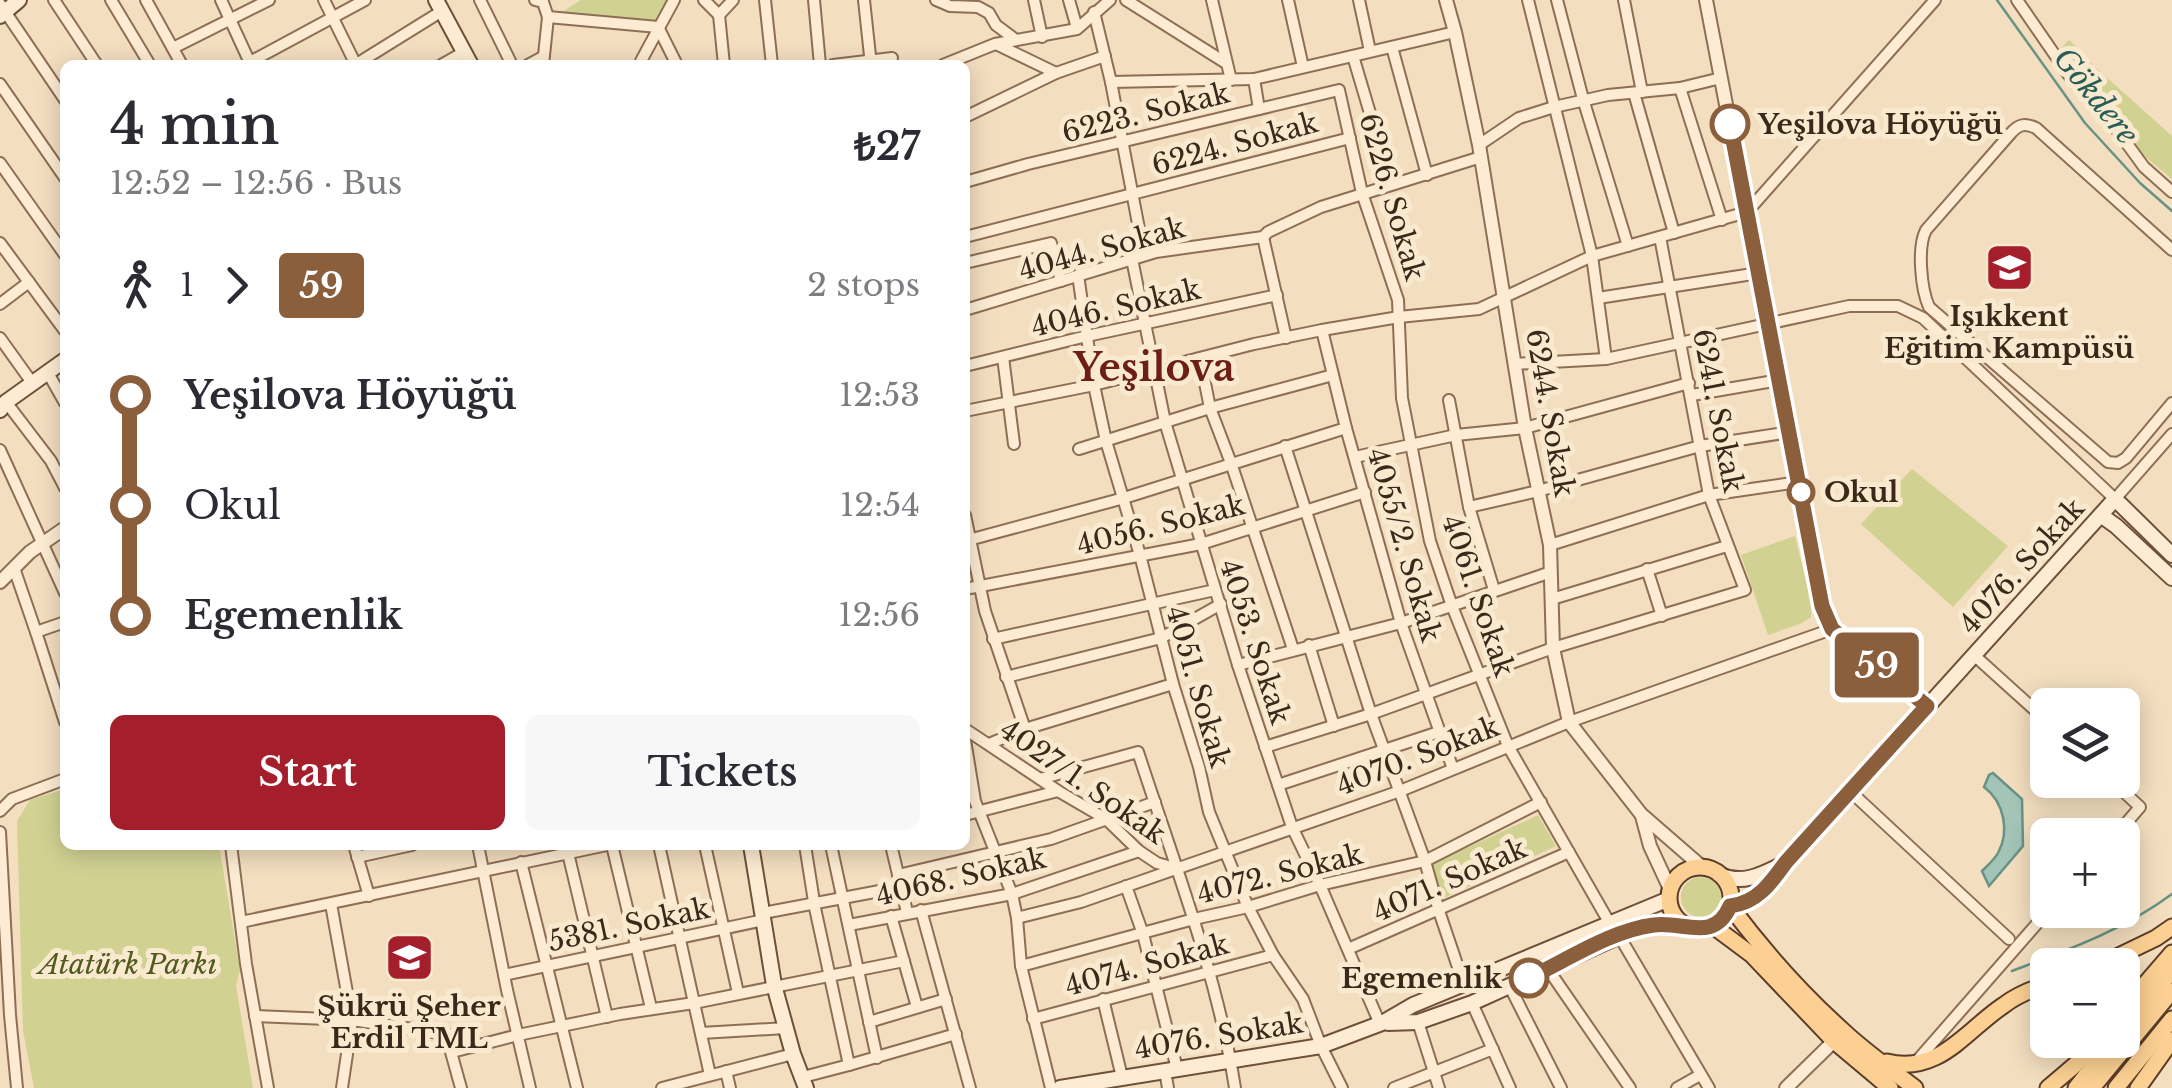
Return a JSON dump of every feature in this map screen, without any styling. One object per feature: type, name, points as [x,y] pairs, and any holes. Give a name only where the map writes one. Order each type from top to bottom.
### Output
[{"type":"main road","points":[[439,6],[468,59]]},
{"type":"main road","points":[[3,406],[60,364]]},
{"type":"main road","points":[[2115,499],[2172,555]]},
{"type":"main road","name":"4076. Sokak","points":[[1730,906],[1743,904],[1767,888],[1786,862],[2115,499]]},
{"type":"main road","points":[[2102,516],[2172,578]]},
{"type":"main road","points":[[753,850],[774,985],[806,1085]]},
{"type":"main road","name":"4076. Sokak","points":[[1720,875],[1740,881],[1786,862]]},
{"type":"main road","points":[[1702,867],[1720,875],[1730,889],[1726,914],[1703,929],[1684,924],[1671,908],[1670,894],[1682,872],[1702,867]]},
{"type":"main road","points":[[1753,936],[1752,914],[1767,888]]},
{"type":"main road","name":"4076. Sokak","points":[[1381,1023],[1418,1022],[1510,987],[1548,969],[1670,894]]},
{"type":"main road","points":[[1730,906],[1839,1036],[1877,1058],[1915,1088]]},
{"type":"main road","name":"4076. Sokak","points":[[1060,1088],[1321,1046],[1381,1023],[1412,1005],[1614,928],[1684,924]]},
{"type":"main road","points":[[1713,926],[1752,955],[1890,1088]]},
{"type":"main road","points":[[2135,948],[2172,927]]},
{"type":"main road","points":[[2140,990],[2172,953]]},
{"type":"main road","points":[[2140,1009],[2172,971]]},
{"type":"main road","points":[[2092,1088],[2172,991]]},
{"type":"main road","points":[[1877,1058],[1912,1066],[1942,1055],[2006,1003],[2030,992]]},
{"type":"main road","points":[[2117,1085],[2172,1019]]},
{"type":"main road","points":[[2138,1088],[2172,1040]]},
{"type":"main road","points":[[2048,1088],[2081,1058]]},
{"type":"main road","points":[[2076,1088],[2100,1058]]},
{"type":"street","points":[[54,0],[94,60]]},
{"type":"street","points":[[111,0],[147,60]]},
{"type":"street","points":[[147,0],[179,60]]},
{"type":"street","points":[[221,0],[248,60]]},
{"type":"street","points":[[173,48],[269,0]]},
{"type":"street","points":[[324,0],[354,60]]},
{"type":"street","points":[[257,60],[365,0]]},
{"type":"street","points":[[480,0],[510,60]]},
{"type":"street","points":[[535,0],[542,2],[548,17],[543,60]]},
{"type":"street","points":[[642,60],[674,0]]},
{"type":"street","points":[[704,0],[719,15],[724,60]]},
{"type":"street","points":[[719,15],[733,0]]},
{"type":"street","points":[[765,0],[771,60]]},
{"type":"street","points":[[814,0],[820,60]]},
{"type":"street","points":[[864,0],[870,60]]},
{"type":"street","points":[[936,0],[989,13],[999,28],[1017,41]]},
{"type":"street","points":[[1034,0],[1042,37]]},
{"type":"street","points":[[1069,0],[1077,28]]},
{"type":"street","points":[[955,60],[995,44],[1077,28],[1110,0]]},
{"type":"street","points":[[1126,0],[1226,63]]},
{"type":"street","points":[[1212,0],[1231,80]]},
{"type":"street","points":[[1288,0],[1303,67]]},
{"type":"street","points":[[1359,0],[1370,52]]},
{"type":"street","name":"6244. Sokak","points":[[1446,0],[1480,151],[1524,428],[1550,545],[1553,648],[1569,722],[1641,814],[1702,867]]},
{"type":"street","points":[[1528,0],[1592,256],[1606,360]]},
{"type":"street","points":[[1557,0],[1582,99],[1628,246]]},
{"type":"street","points":[[1624,0],[1638,93],[1674,233]]},
{"type":"street","points":[[1706,0],[1822,606],[1832,629],[1927,706]]},
{"type":"street","points":[[970,410],[1094,385],[1322,330],[1400,317],[1479,310],[1592,256],[1747,212],[1935,0]]},
{"type":"street","points":[[2017,0],[2068,74],[2144,166],[2172,192]]},
{"type":"street","points":[[9,6],[60,92]]},
{"type":"street","points":[[363,60],[439,6]]},
{"type":"street","name":"4053. Sokak","points":[[1094,12],[1131,194],[1147,323],[1165,422],[1238,665],[1292,827],[1381,1023]]},
{"type":"street","points":[[548,17],[658,27]]},
{"type":"street","points":[[658,27],[674,60]]},
{"type":"street","points":[[1111,82],[1254,79],[1456,32]]},
{"type":"street","points":[[995,44],[1056,73]]},
{"type":"street","points":[[1392,47],[1426,174]]},
{"type":"street","points":[[970,115],[1056,73],[1105,56]]},
{"type":"street","points":[[1352,56],[1391,184]]},
{"type":"street","points":[[883,60],[892,58]]},
{"type":"street","name":"4044. Sokak","points":[[970,308],[1156,252],[1262,237],[1321,207],[1426,174],[1480,151],[1519,118],[1554,107],[1582,99],[1680,88],[1721,78]]},
{"type":"street","points":[[1254,79],[1259,108]]},
{"type":"street","points":[[0,84],[60,171]]},
{"type":"street","points":[[1680,88],[1722,220]]},
{"type":"street","name":"6223. Sokak","points":[[970,181],[1339,90]]},
{"type":"street","name":"6226. Sokak","points":[[1339,90],[1362,193],[1398,300],[1400,317]]},
{"type":"street","points":[[2172,250],[2028,124],[2011,133],[1921,240],[1924,296],[1929,307],[2108,462],[2118,463],[2126,458],[2172,403]]},
{"type":"street","name":"6224. Sokak","points":[[970,237],[1350,138]]},
{"type":"street","points":[[0,163],[60,248]]},
{"type":"street","points":[[1262,237],[1286,338]]},
{"type":"street","name":"6241. Sokak","points":[[1660,237],[1709,495],[1744,590],[1662,616]]},
{"type":"street","points":[[0,243],[60,323]]},
{"type":"street","points":[[970,262],[1050,243],[1061,280]]},
{"type":"street","points":[[1598,298],[1759,273]]},
{"type":"street","name":"4051. Sokak","points":[[1078,275],[1106,441],[1209,812],[1248,907],[1303,999],[1342,1088]]},
{"type":"street","points":[[0,304],[29,282]]},
{"type":"street","name":"4046. Sokak","points":[[970,365],[1277,295]]},
{"type":"street","points":[[1514,364],[1606,360],[1848,306],[1898,306],[1924,318],[2115,499]]},
{"type":"street","name":"4061. Sokak","points":[[1400,317],[1402,398],[1410,446],[1430,541],[1452,606],[1508,746],[1708,1088]]},
{"type":"street","name":"4055/2. Sokak","points":[[1322,330],[1401,623],[1453,770]]},
{"type":"street","points":[[0,338],[33,384]]},
{"type":"street","points":[[1003,357],[1014,444]]},
{"type":"street","points":[[1200,358],[1210,408],[1294,649]]},
{"type":"street","points":[[48,373],[60,394]]},
{"type":"street","points":[[1079,449],[1332,375]]},
{"type":"street","points":[[1355,457],[1456,436],[1524,428],[1690,389],[1780,380]]},
{"type":"street","points":[[1449,400],[1469,507],[1494,590]]},
{"type":"street","points":[[3,406],[52,462],[60,478]]},
{"type":"street","points":[[970,539],[1124,498],[1346,428]]},
{"type":"street","points":[[1469,507],[1700,446],[1790,432]]},
{"type":"street","name":"4076. Sokak","points":[[2115,499],[2172,434]]},
{"type":"street","points":[[1285,446],[1464,985]]},
{"type":"street","points":[[0,450],[60,581]]},
{"type":"street","points":[[1550,545],[1709,495],[1799,482]]},
{"type":"street","name":"4056. Sokak","points":[[970,588],[1201,544],[1365,492]]},
{"type":"street","points":[[0,582],[30,552],[60,532]]},
{"type":"street","points":[[1552,599],[1727,546]]},
{"type":"street","points":[[970,549],[993,639],[1025,729]]},
{"type":"street","points":[[14,568],[60,706]]},
{"type":"street","points":[[1265,746],[1371,714],[1553,648],[1662,616],[1648,569]]},
{"type":"street","points":[[1238,665],[1401,623],[1552,572]]},
{"type":"street","points":[[993,639],[1215,590]]},
{"type":"street","points":[[1006,677],[1161,638],[1220,604]]},
{"type":"street","points":[[36,632],[60,624]]},
{"type":"street","name":"4070. Sokak","points":[[1017,918],[1081,902],[1400,791],[1569,722],[1832,629]]},
{"type":"street","points":[[1309,645],[1334,726]]},
{"type":"street","points":[[1975,656],[2030,706]]},
{"type":"street","points":[[989,744],[1025,729],[1173,684]]},
{"type":"street","name":"4027/1. Sokak","points":[[970,732],[1106,819],[1139,851],[1176,868]]},
{"type":"street","points":[[1278,786],[1439,732]]},
{"type":"street","points":[[1040,779],[1138,752],[1194,919],[1235,1088]]},
{"type":"street","points":[[970,775],[975,801],[1012,894],[1021,966],[1050,1088]]},
{"type":"street","points":[[0,811],[12,798],[60,781]]},
{"type":"street","points":[[970,814],[1058,791]]},
{"type":"street","points":[[1851,792],[2009,939]]},
{"type":"street","points":[[2130,798],[2140,807],[2131,818]]},
{"type":"street","name":"5381. Sokak","points":[[504,976],[842,898],[995,851],[1051,839],[1154,802]]},
{"type":"street","name":"4072. Sokak","points":[[1021,966],[1320,885],[1425,861],[1541,802]]},
{"type":"street","name":"6244. Sokak","points":[[1641,814],[1670,894]]},
{"type":"street","points":[[0,832],[2,904],[18,1088]]},
{"type":"street","points":[[233,850],[240,922],[268,1088]]},
{"type":"street","points":[[479,850],[530,1088]]},
{"type":"street","points":[[240,922],[583,850]]},
{"type":"street","points":[[610,850],[651,1008]]},
{"type":"street","points":[[660,850],[710,1075]]},
{"type":"street","points":[[706,850],[738,993]]},
{"type":"street","points":[[805,850],[849,1066]]},
{"type":"street","points":[[831,850],[877,1058]]},
{"type":"street","points":[[892,850],[907,912]]},
{"type":"street","points":[[356,851],[369,896]]},
{"type":"street","name":"4068. Sokak","points":[[848,925],[1012,894],[1139,851]]},
{"type":"street","name":"4071. Sokak","points":[[1348,948],[1569,852]]},
{"type":"street","points":[[568,853],[607,1017]]},
{"type":"street","points":[[521,862],[578,1088]]},
{"type":"street","points":[[1126,886],[1155,985],[1171,1070],[1168,1088]]},
{"type":"street","points":[[331,904],[352,1020],[342,1088]]},
{"type":"street","points":[[921,910],[970,1088]]},
{"type":"street","points":[[891,916],[918,1008]]},
{"type":"street","points":[[1912,1066],[2034,928]]},
{"type":"street","name":"4074. Sokak","points":[[1033,1019],[1273,954]]},
{"type":"street","points":[[452,1052],[651,1008],[904,961]]},
{"type":"street","points":[[1548,969],[1630,1088]]},
{"type":"street","points":[[1510,987],[1561,1088]]},
{"type":"street","points":[[1103,998],[1122,1076]]},
{"type":"street","points":[[870,1022],[946,999]]},
{"type":"street","points":[[1472,1003],[1510,1088]]},
{"type":"street","points":[[255,1016],[352,1020],[446,1034],[461,1088]]},
{"type":"street","points":[[1418,1022],[1439,1088]]},
{"type":"street","points":[[701,1033],[786,1028]]},
{"type":"street","points":[[806,1085],[849,1066],[956,1034]]},
{"type":"street","points":[[1786,1088],[1839,1036]]},
{"type":"street","points":[[0,1043],[13,1043]]},
{"type":"street","points":[[1394,1088],[1493,1049]]},
{"type":"street","points":[[662,1088],[691,1084],[710,1075],[793,1054]]},
{"type":"street","points":[[726,1071],[730,1088]]},
{"type":"street","points":[[1677,1088],[1700,1075]]},
{"type":"green space","points":[[581,0],[669,0],[658,27],[562,12]]},
{"type":"green space","points":[[2069,40],[2172,136],[2172,179],[2137,150],[2112,116],[2116,109],[2083,81],[2090,76],[2060,49]]},
{"type":"green space","points":[[1912,469],[2008,546],[1953,607],[1861,524]]},
{"type":"green space","points":[[1795,536],[1812,606],[1811,617],[1768,635],[1741,555]]},
{"type":"green space","name":"Atatürk Parkı","points":[[60,791],[60,850],[220,850],[240,970],[236,986],[253,1088],[34,1088],[23,1031],[17,821],[30,800]]},
{"type":"green space","points":[[1538,815],[1556,846],[1442,899],[1430,865]]},
{"type":"green space","points":[[1701,877],[1715,883],[1721,897],[1715,911],[1701,917],[1687,911],[1681,897],[1687,883]]},
{"type":"shaded area","points":[[1993,773],[2022,799],[2023,846],[1989,886],[1982,871],[1998,853],[2004,836],[2000,809],[1984,787]]},
{"type":"waterway","name":"Gökdere","points":[[1997,0],[2085,123],[2140,183],[2172,211]]},
{"type":"waterway","points":[[2012,971],[2115,929],[2172,894]]},
{"type":"bus line","name":"59","points":[[1529,978],[1635,929],[1669,924],[1703,929],[1713,926],[1730,906],[1754,898],[1927,706],[1832,629],[1822,606],[1730,124]]},
{"type":"place","name":"Yeşilova Höyüğü","points":[[1730,124]]},
{"type":"place","name":"Işıkkent Eğitim Kampüsü","points":[[2009,268]]},
{"type":"place","name":"Okul","points":[[1801,492]]},
{"type":"place","name":"Şükrü Şeher Erdil TML","points":[[409,958]]},
{"type":"place","name":"Egemenlik","points":[[1529,978]]},
{"type":"district","name":"Yeşilova","points":[[1154,367]]}]
